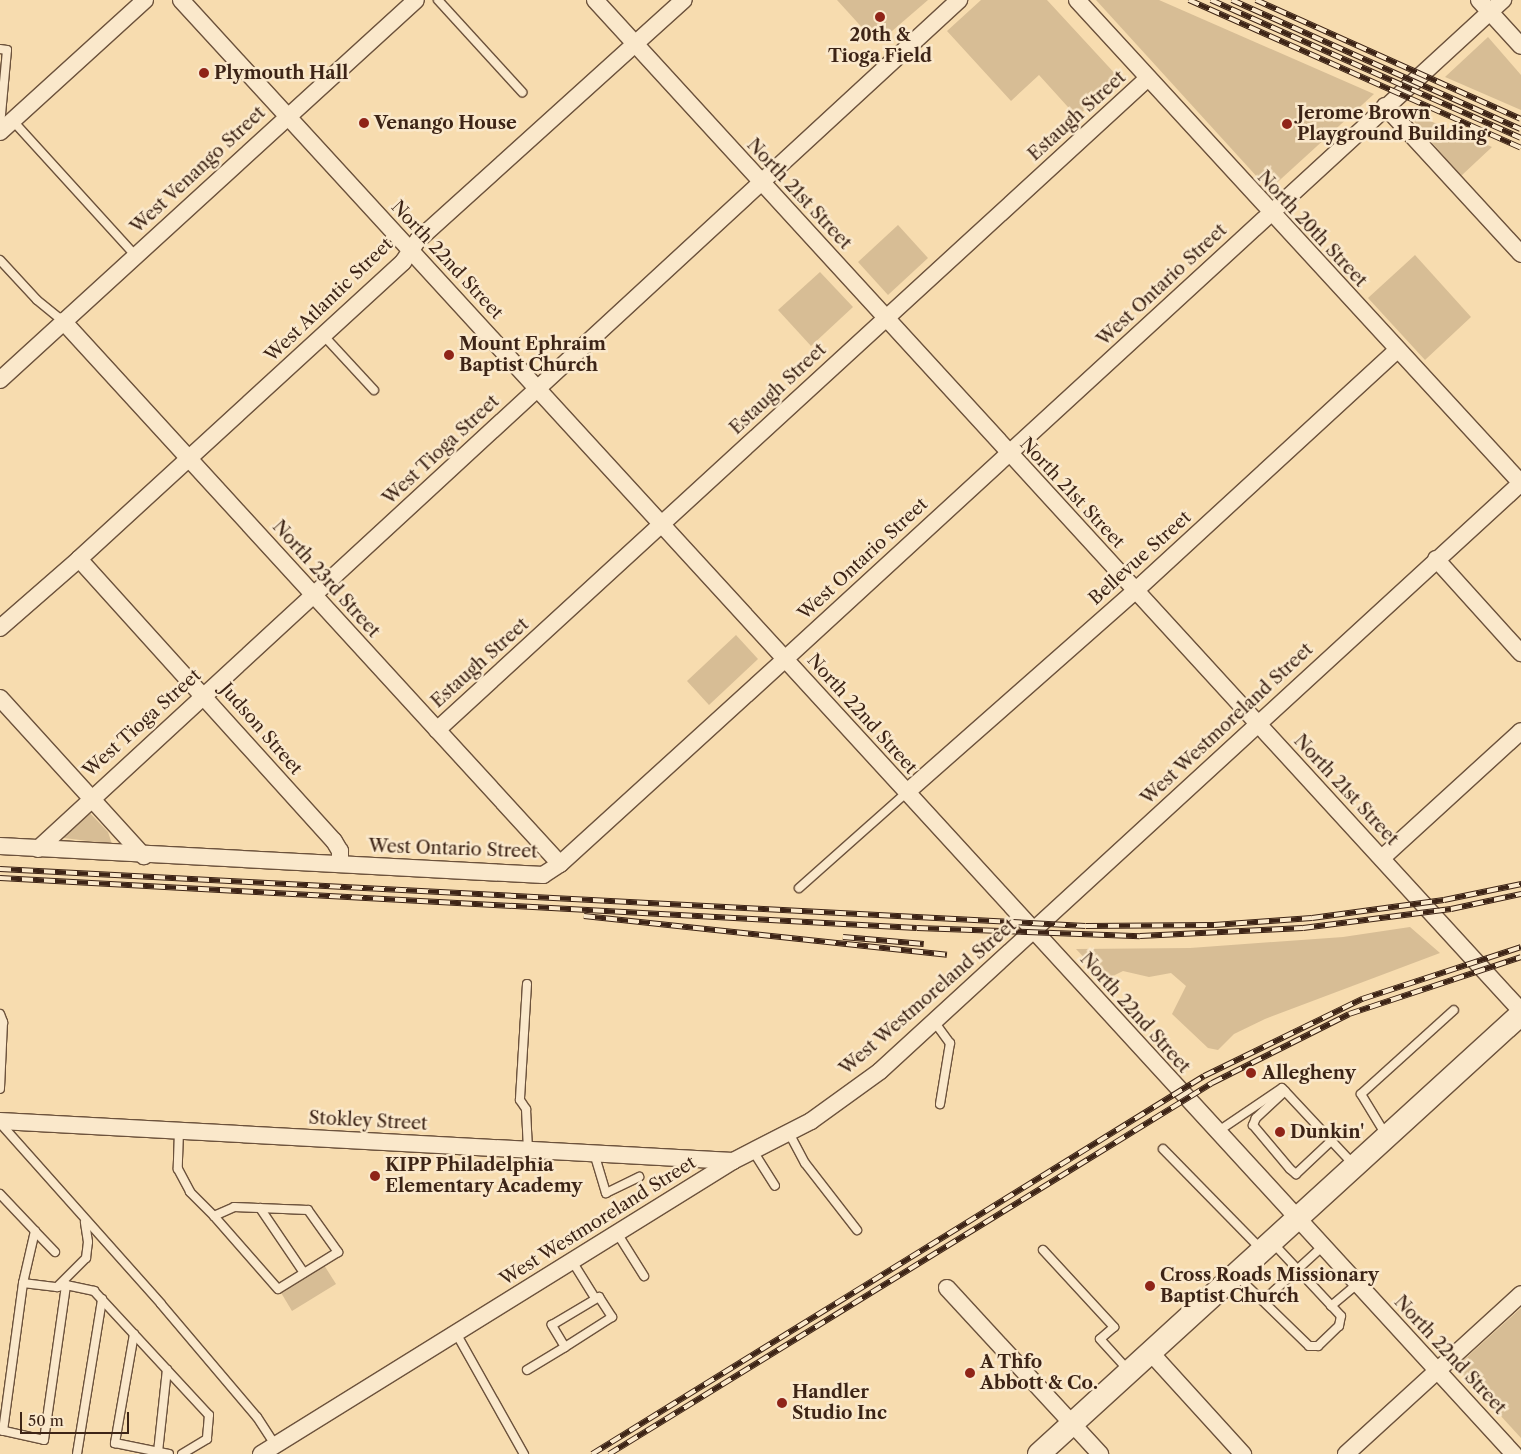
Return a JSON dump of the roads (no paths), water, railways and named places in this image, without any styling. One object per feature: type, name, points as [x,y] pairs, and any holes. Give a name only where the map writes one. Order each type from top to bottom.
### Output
[{"type":"main road","points":[[1039,1454],[1521,1012]]},
{"type":"street","points":[[0,132],[4,118],[145,0]]},
{"type":"street","name":"North 22nd Street","points":[[181,0],[663,523],[1217,1132],[1514,1454]]},
{"type":"street","name":"West Venango Street","points":[[3,376],[416,0]]},
{"type":"street","name":"North 21st Street","points":[[595,0],[1008,454],[1382,858],[1521,1012]]},
{"type":"street","name":"West Atlantic Street","points":[[0,628],[80,559],[403,262],[410,250],[684,0]]},
{"type":"street","name":"West Tioga Street","points":[[38,849],[91,797],[205,695],[959,0]]},
{"type":"street","name":"North 20th Street","points":[[1076,0],[1270,213],[1521,483]]},
{"type":"street","name":"West Ontario Street","points":[[0,846],[144,856],[542,875],[560,864],[1270,213],[1384,106],[1485,6],[1503,0]]},
{"type":"street","points":[[1485,6],[1521,46]]},
{"type":"street","name":"Estaugh Street","points":[[437,730],[885,317],[1147,79]]},
{"type":"street","points":[[1384,106],[1521,254]]},
{"type":"street","name":"North 23rd Street","points":[[63,321],[560,864]]},
{"type":"street","name":"Bellevue Street","points":[[907,792],[1135,591],[1397,350]]},
{"type":"street","name":"West Westmoreland Street","points":[[261,1454],[733,1161],[811,1121],[880,1071],[933,1020],[1034,930],[1521,483]]},
{"type":"street","name":"Judson Street","points":[[80,559],[205,695],[334,841],[340,851],[340,864]]},
{"type":"street","points":[[1436,559],[1521,653]]},
{"type":"street","points":[[0,698],[144,856]]},
{"type":"street","points":[[1382,858],[1521,731]]},
{"type":"street","name":"Stokley Street","points":[[0,1122],[733,1161]]},
{"type":"street","points":[[947,1288],[1100,1454]]},
{"type":"street","points":[[1354,1451],[1436,1371],[1521,1294]]},
{"type":"street","points":[[1151,1353],[1243,1454]]},
{"type":"lane","points":[[438,0],[522,92]]},
{"type":"lane","points":[[0,49],[7,50],[4,118],[134,255]]},
{"type":"lane","points":[[0,260],[37,300],[63,321]]},
{"type":"lane","points":[[323,335],[374,390]]},
{"type":"lane","points":[[799,888],[907,792]]},
{"type":"lane","points":[[527,984],[520,1100],[526,1109],[528,1150]]},
{"type":"lane","points":[[1386,1135],[1361,1094],[1454,1010]]},
{"type":"lane","points":[[0,1014],[3,1022],[0,1089]]},
{"type":"lane","points":[[933,1020],[950,1043],[940,1104]]},
{"type":"lane","points":[[1217,1132],[1282,1088],[1355,1166]]},
{"type":"lane","points":[[1285,1091],[1256,1118],[1253,1125],[1290,1169],[1296,1174],[1331,1141]]},
{"type":"lane","points":[[0,1122],[85,1222],[161,1304],[251,1410],[275,1445]]},
{"type":"lane","points":[[179,1131],[178,1169],[190,1192],[214,1216],[278,1289],[338,1252],[308,1210],[234,1208],[214,1216]]},
{"type":"lane","points":[[789,1132],[805,1164],[856,1230]]},
{"type":"lane","points":[[1163,1149],[1267,1246],[1297,1270],[1341,1316],[1339,1326],[1318,1346],[1313,1347],[1306,1344],[1236,1275]]},
{"type":"lane","points":[[753,1151],[774,1186]]},
{"type":"lane","points":[[594,1153],[606,1193],[639,1176]]},
{"type":"lane","points":[[0,1194],[54,1252]]},
{"type":"lane","points":[[260,1208],[304,1273]]},
{"type":"lane","points":[[57,1287],[86,1258],[88,1242],[85,1222]]},
{"type":"lane","points":[[35,1231],[23,1283],[2,1431],[44,1440],[66,1285]]},
{"type":"lane","points":[[618,1233],[644,1276]]},
{"type":"lane","points":[[1263,1302],[1323,1246]]},
{"type":"lane","points":[[1043,1250],[1114,1327],[1100,1339],[1130,1372]]},
{"type":"lane","points":[[572,1261],[594,1298]]},
{"type":"lane","points":[[23,1283],[57,1287],[66,1285],[94,1291],[102,1299],[209,1415],[207,1439],[182,1454]]},
{"type":"lane","points":[[1331,1306],[1357,1284]]},
{"type":"lane","points":[[527,1370],[565,1347],[612,1317],[598,1297],[552,1326],[565,1347]]},
{"type":"lane","points":[[77,1454],[102,1299]]},
{"type":"lane","points":[[456,1333],[524,1454]]},
{"type":"lane","points":[[134,1334],[115,1444],[169,1454]]},
{"type":"lane","points":[[158,1452],[167,1369]]},
{"type":"railway","points":[[1189,0],[1521,148]]},
{"type":"railway","points":[[1211,0],[1521,138]]},
{"type":"railway","points":[[1232,0],[1521,129]]},
{"type":"railway","points":[[1256,0],[1521,119]]},
{"type":"railway","points":[[0,869],[1086,926],[1214,925],[1312,918],[1444,900],[1521,884]]},
{"type":"railway","points":[[0,878],[917,928],[1140,936],[1303,928],[1451,909],[1521,894]]},
{"type":"railway","points":[[584,916],[947,955]]},
{"type":"railway","points":[[843,937],[924,944]]},
{"type":"railway","points":[[592,1454],[1204,1076],[1362,999],[1521,947]]},
{"type":"railway","points":[[609,1454],[1212,1083],[1349,1014],[1521,957]]},
{"type":"place","name":"20th & Tioga Field","points":[[880,17]]},
{"type":"place","name":"Plymouth Hall","points":[[204,73]]},
{"type":"place","name":"Venango House","points":[[364,123]]},
{"type":"place","name":"Jerome Brown Playground Building","points":[[1287,124]]},
{"type":"place","name":"Mount Ephraim Baptist Church","points":[[449,355]]},
{"type":"place","name":"Allegheny","points":[[1251,1073]]},
{"type":"place","name":"Dunkin'","points":[[1280,1132]]},
{"type":"place","name":"KIPP Philadelphia Elementary Academy","points":[[375,1176]]},
{"type":"place","name":"Cross Roads Missionary Baptist Church","points":[[1150,1286]]},
{"type":"place","name":"A Thfo Abbott & Co.","points":[[970,1373]]},
{"type":"place","name":"Handler Studio Inc","points":[[782,1403]]}]
